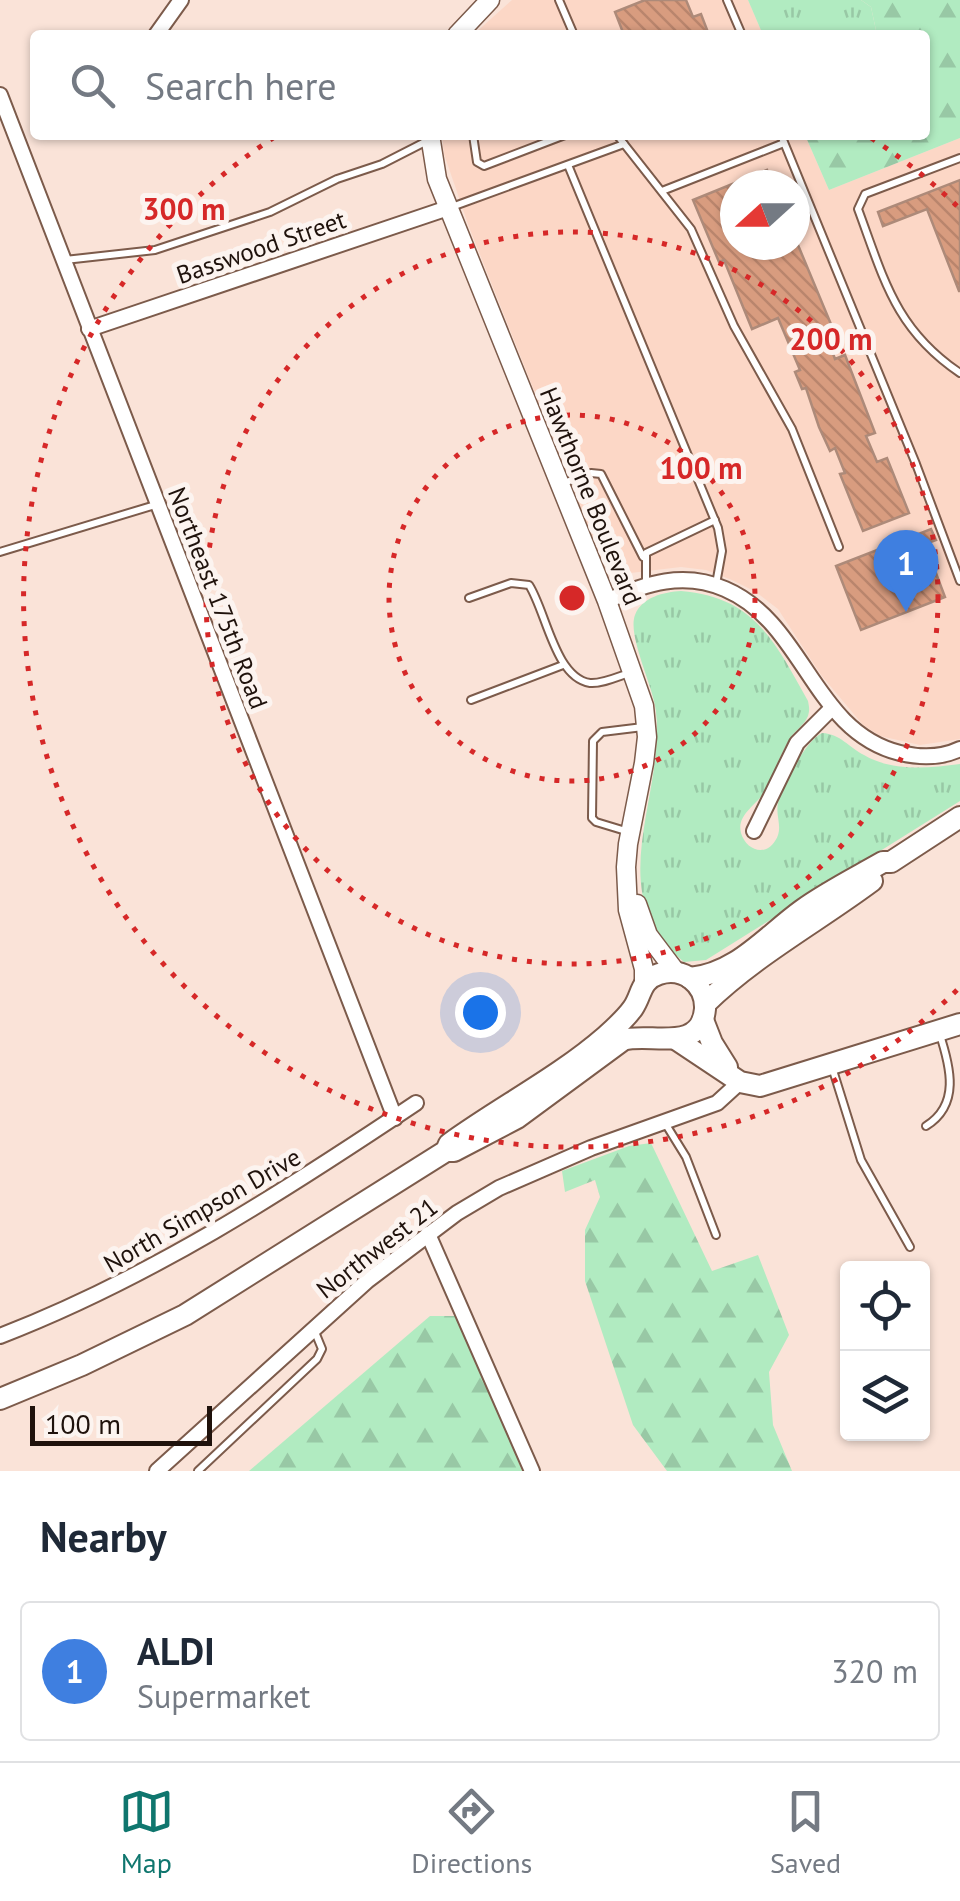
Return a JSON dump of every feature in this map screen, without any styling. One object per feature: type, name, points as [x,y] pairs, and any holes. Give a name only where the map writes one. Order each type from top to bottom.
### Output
[{"type":"main road","points":[[677,1040],[692,1032],[704,1012],[739,973],[816,923],[891,862],[960,817]]},
{"type":"main road","points":[[446,1151],[449,1144],[486,1117],[593,1046],[636,1006],[644,984],[660,973],[712,975],[734,964],[819,899],[883,862],[891,862]]},
{"type":"main road","points":[[683,975],[700,988],[704,1012],[735,1078]]},
{"type":"main road","points":[[636,1006],[639,1020],[654,1037]]},
{"type":"main road","points":[[0,1399],[82,1365],[185,1314],[446,1151],[454,1151],[517,1118],[623,1040],[635,1036],[677,1040],[750,1086],[832,1066],[960,1024]]},
{"type":"street","points":[[160,30],[181,0]]},
{"type":"street","points":[[462,30],[490,0]]},
{"type":"street","name":"Northeast 175th Road","points":[[0,95],[395,1118]]},
{"type":"street","name":"Hawthorne Boulevard","points":[[430,140],[437,179],[448,208],[634,672],[646,727],[644,764],[630,833],[628,910],[644,969],[644,984]]},
{"type":"street","name":"Basswood Street","points":[[89,328],[448,208]]},
{"type":"street","points":[[607,601],[646,585],[692,579],[716,585],[770,618],[831,708],[867,740],[888,750],[933,757],[960,749]]},
{"type":"street","points":[[754,831],[797,743],[831,708]]},
{"type":"street","name":"Hawthorne Boulevard","points":[[628,886],[648,935],[683,975]]},
{"type":"street","name":"Northwest 21","points":[[157,1471],[312,1329],[428,1234],[499,1188],[591,1148],[724,1099],[735,1078]]},
{"type":"street","name":"North Simpson Drive","points":[[0,1336],[73,1308],[140,1275],[282,1191],[416,1103]]},
{"type":"street","points":[[428,1234],[532,1471]]},
{"type":"lane","points":[[559,0],[572,30]]},
{"type":"lane","points":[[727,0],[740,30]]},
{"type":"lane","points":[[63,261],[155,250],[270,212],[338,179],[382,164],[425,140]]},
{"type":"lane","points":[[474,140],[477,162],[484,166],[552,140]]},
{"type":"lane","points":[[621,140],[691,229],[734,326],[792,429],[839,547]]},
{"type":"lane","points":[[662,191],[781,140]]},
{"type":"lane","points":[[783,140],[960,581]]},
{"type":"lane","points":[[448,208],[624,144]]},
{"type":"lane","points":[[960,158],[864,194],[858,209],[904,323],[960,373]]},
{"type":"lane","points":[[568,165],[715,520],[722,540],[716,585]]},
{"type":"lane","points":[[560,484],[591,472],[605,478],[643,557],[646,585]]},
{"type":"lane","points":[[0,552],[156,505]]},
{"type":"lane","points":[[643,557],[654,547],[715,520]]},
{"type":"lane","points":[[469,598],[510,583],[529,584],[563,665],[572,676],[588,683],[634,672]]},
{"type":"lane","points":[[471,700],[563,665]]},
{"type":"lane","points":[[630,833],[592,818],[592,742],[602,732],[646,727]]},
{"type":"lane","points":[[926,1126],[946,1114],[954,1094],[950,1066],[938,1031]]},
{"type":"lane","points":[[832,1066],[862,1160],[910,1247]]},
{"type":"lane","points":[[664,1122],[686,1157],[716,1235]]},
{"type":"lane","points":[[198,1471],[317,1359],[322,1349],[312,1329]]},
{"type":"shaded area","points":[[512,0],[748,0],[761,30],[479,30]]},
{"type":"shaded area","points":[[960,138],[960,739],[920,745],[880,736],[863,725],[821,675],[778,609],[756,592],[706,570],[681,567],[622,574],[610,570],[601,559],[469,227],[443,140],[807,140],[829,190]]},
{"type":"green space","points":[[748,0],[861,0],[871,7],[876,30],[761,30]]},
{"type":"green space","points":[[861,0],[960,0],[960,138],[829,190],[807,140],[930,140],[930,30],[876,30],[871,7]]},
{"type":"green space","points":[[681,591],[727,602],[745,613],[773,642],[808,701],[806,720],[789,740],[763,794],[742,820],[743,839],[751,847],[766,849],[775,841],[779,832],[777,808],[785,786],[802,754],[822,733],[887,764],[960,764],[960,801],[706,960],[684,962],[659,935],[645,906],[640,875],[657,744],[656,712],[634,624],[638,609],[648,600]]},
{"type":"green space","points":[[651,1143],[712,1271],[758,1255],[789,1335],[769,1372],[773,1425],[792,1471],[667,1471],[633,1425],[585,1281],[585,1230],[600,1197],[595,1180],[565,1192],[562,1171],[629,1146]]},
{"type":"green space","points":[[430,1316],[463,1316],[522,1471],[249,1471]]},
{"type":"building","points":[[645,0],[686,0],[693,17],[701,14],[707,30],[622,30],[615,12]]},
{"type":"building","points":[[960,180],[959,291],[927,209],[883,226],[878,212]]},
{"type":"building","points":[[720,189],[720,260],[724,260],[719,262],[693,200]]},
{"type":"building","points":[[724,260],[804,260],[833,329],[825,332],[835,359],[845,355],[875,433],[866,436],[877,462],[887,458],[909,513],[863,531],[840,474],[845,473],[835,448],[830,451],[806,388],[802,389],[795,372],[800,370],[778,318],[752,329]]},
{"type":"building","points":[[931,529],[936,540],[925,544],[945,597],[861,630],[836,566]]},
{"type":"place","name":"ALDI","points":[[906,612]]}]
